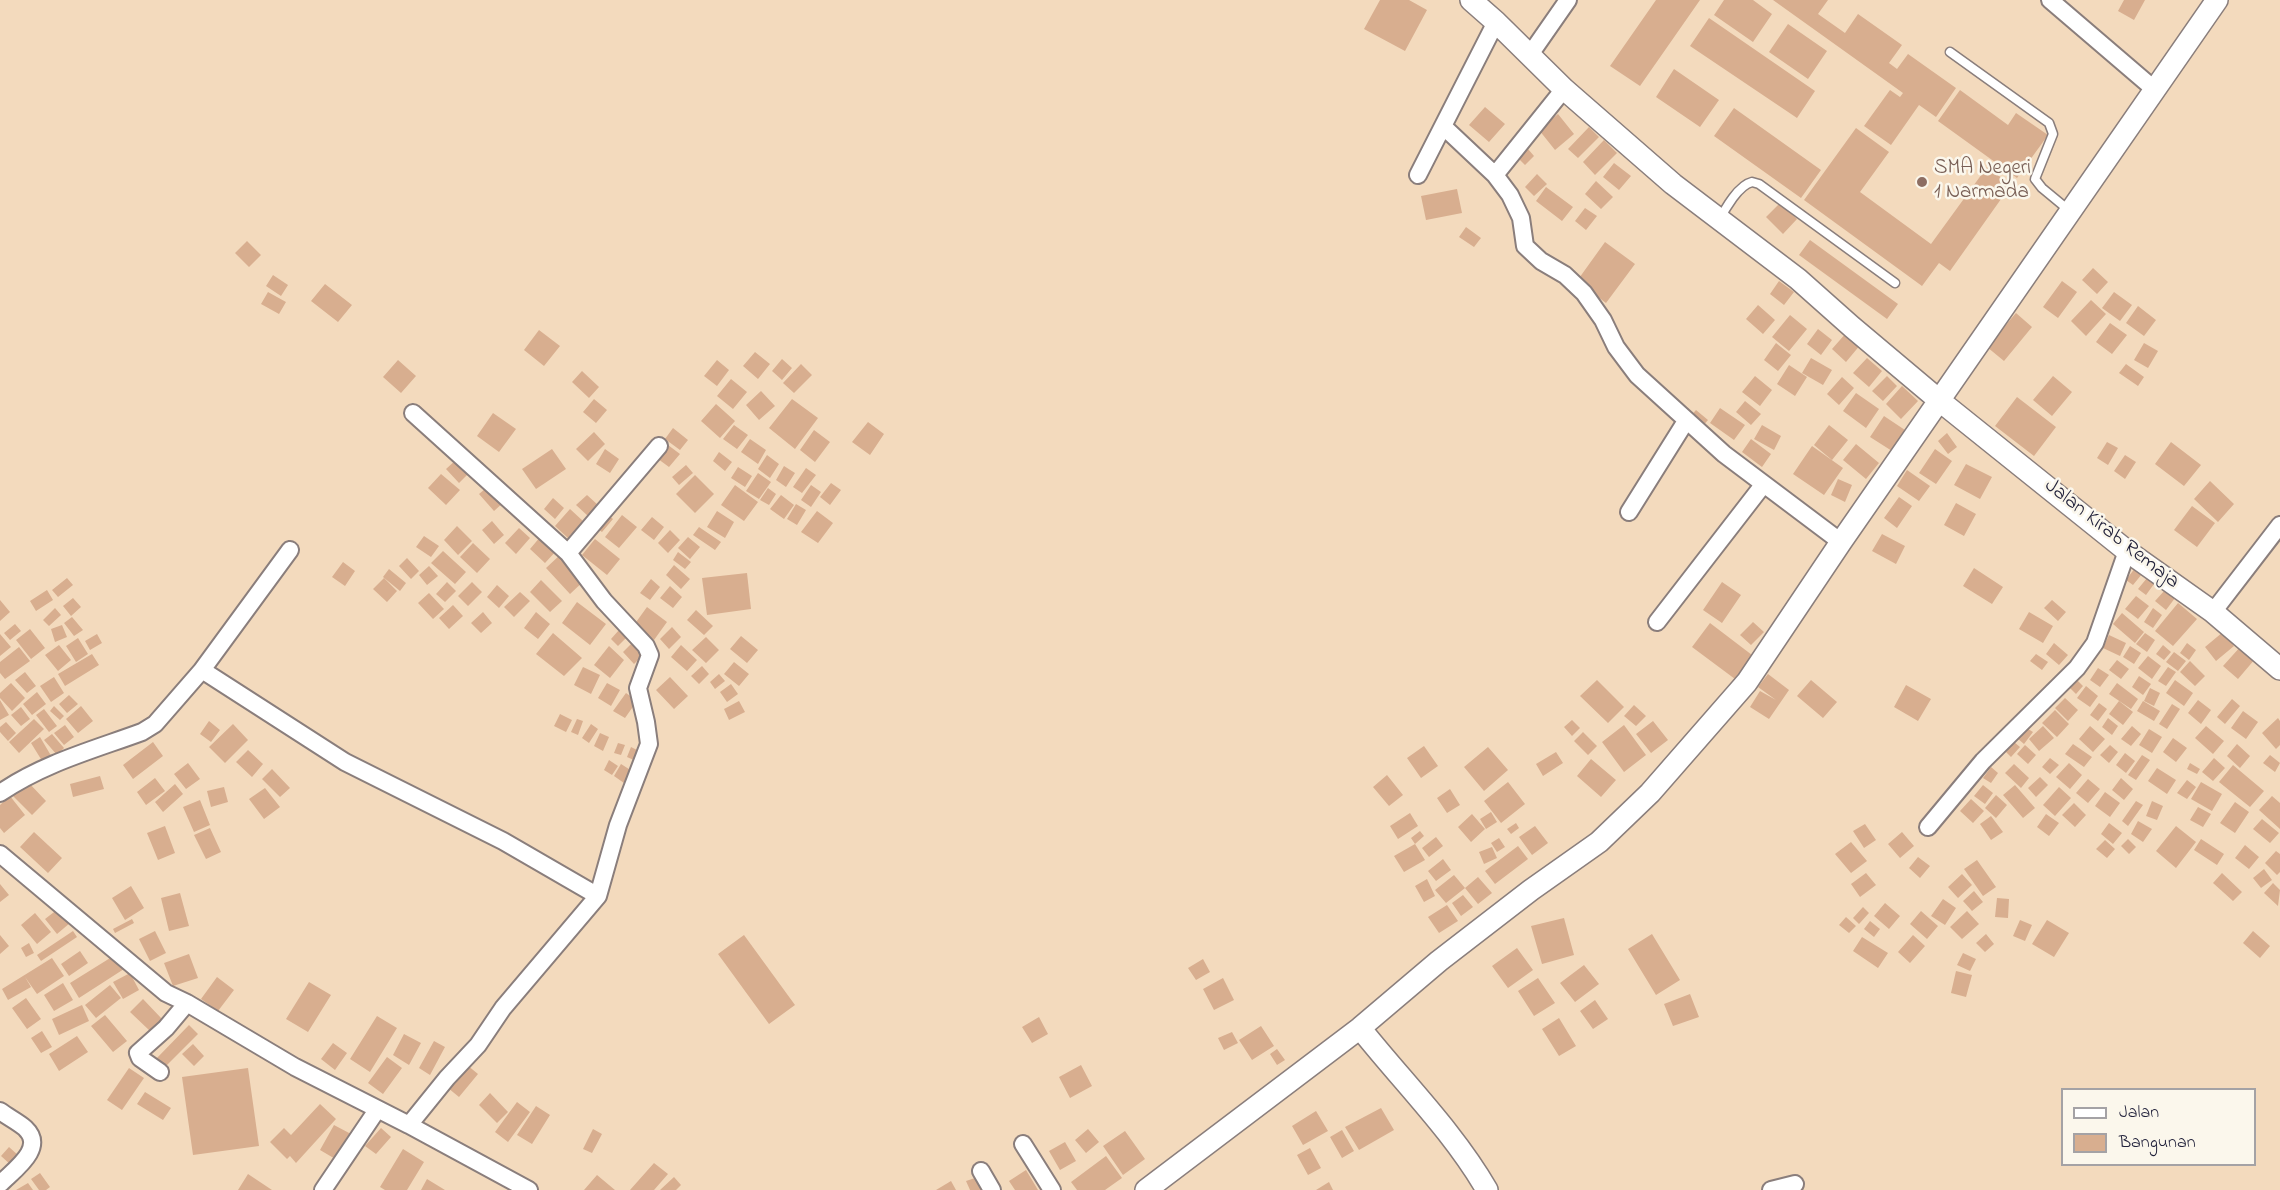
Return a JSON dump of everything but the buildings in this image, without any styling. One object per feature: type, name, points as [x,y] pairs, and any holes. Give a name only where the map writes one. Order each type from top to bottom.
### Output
[{"type":"street","name":"Jalan Kirab Remaja","points":[[1471,0],[1533,49],[1564,89],[1628,147],[1722,215],[1852,327],[1947,391],[2127,551],[2217,606],[2280,669]]},
{"type":"street","points":[[1533,49],[1568,0]]},
{"type":"street","points":[[2050,0],[2154,89]]},
{"type":"street","points":[[1146,1190],[1360,1028],[1466,939],[1599,842],[1650,793],[1747,682],[1841,542],[2217,0]]},
{"type":"street","points":[[1418,175],[1496,22]]},
{"type":"street","points":[[1495,175],[1564,89]]},
{"type":"street","points":[[1444,127],[1495,175],[1510,195],[1521,218],[1525,246],[1541,261],[1565,275],[1584,293],[1603,320],[1616,347],[1637,375],[1686,421],[1763,485],[1841,542]]},
{"type":"street","points":[[410,1125],[447,1078],[478,1045],[503,1008],[598,896],[618,825],[649,744],[638,688],[650,655],[646,646],[604,601],[568,553],[413,413]]},
{"type":"street","points":[[1629,512],[1686,421]]},
{"type":"street","points":[[568,553],[659,446]]},
{"type":"street","points":[[1657,622],[1763,485]]},
{"type":"street","points":[[2217,606],[2280,525]]},
{"type":"street","points":[[0,793],[22,778],[55,762],[142,732],[155,724],[202,670],[290,550]]},
{"type":"street","points":[[1928,827],[1983,761],[2077,668],[2095,643],[2127,551]]},
{"type":"street","points":[[202,670],[345,762],[503,842],[598,896]]},
{"type":"street","points":[[0,854],[159,987],[295,1067],[376,1110],[410,1125],[529,1190]]},
{"type":"street","points":[[160,1072],[140,1058],[138,1053],[166,1028],[187,1003]]},
{"type":"street","points":[[1360,1028],[1451,1139],[1487,1190]]},
{"type":"street","points":[[323,1190],[376,1110]]},
{"type":"street","points":[[0,1111],[25,1128],[32,1137],[33,1147],[1,1183]]},
{"type":"street","points":[[1023,1144],[1052,1190]]},
{"type":"street","points":[[981,1171],[992,1190]]},
{"type":"street","points":[[1771,1190],[1795,1184]]},
{"type":"lane","points":[[1950,52],[2049,123],[2053,134],[2034,179],[2072,212]]},
{"type":"lane","points":[[1722,215],[1747,183],[1759,184],[1895,283]]},
{"type":"place","name":"SMA Negeri 1 Narmada","points":[[1922,182]]}]
